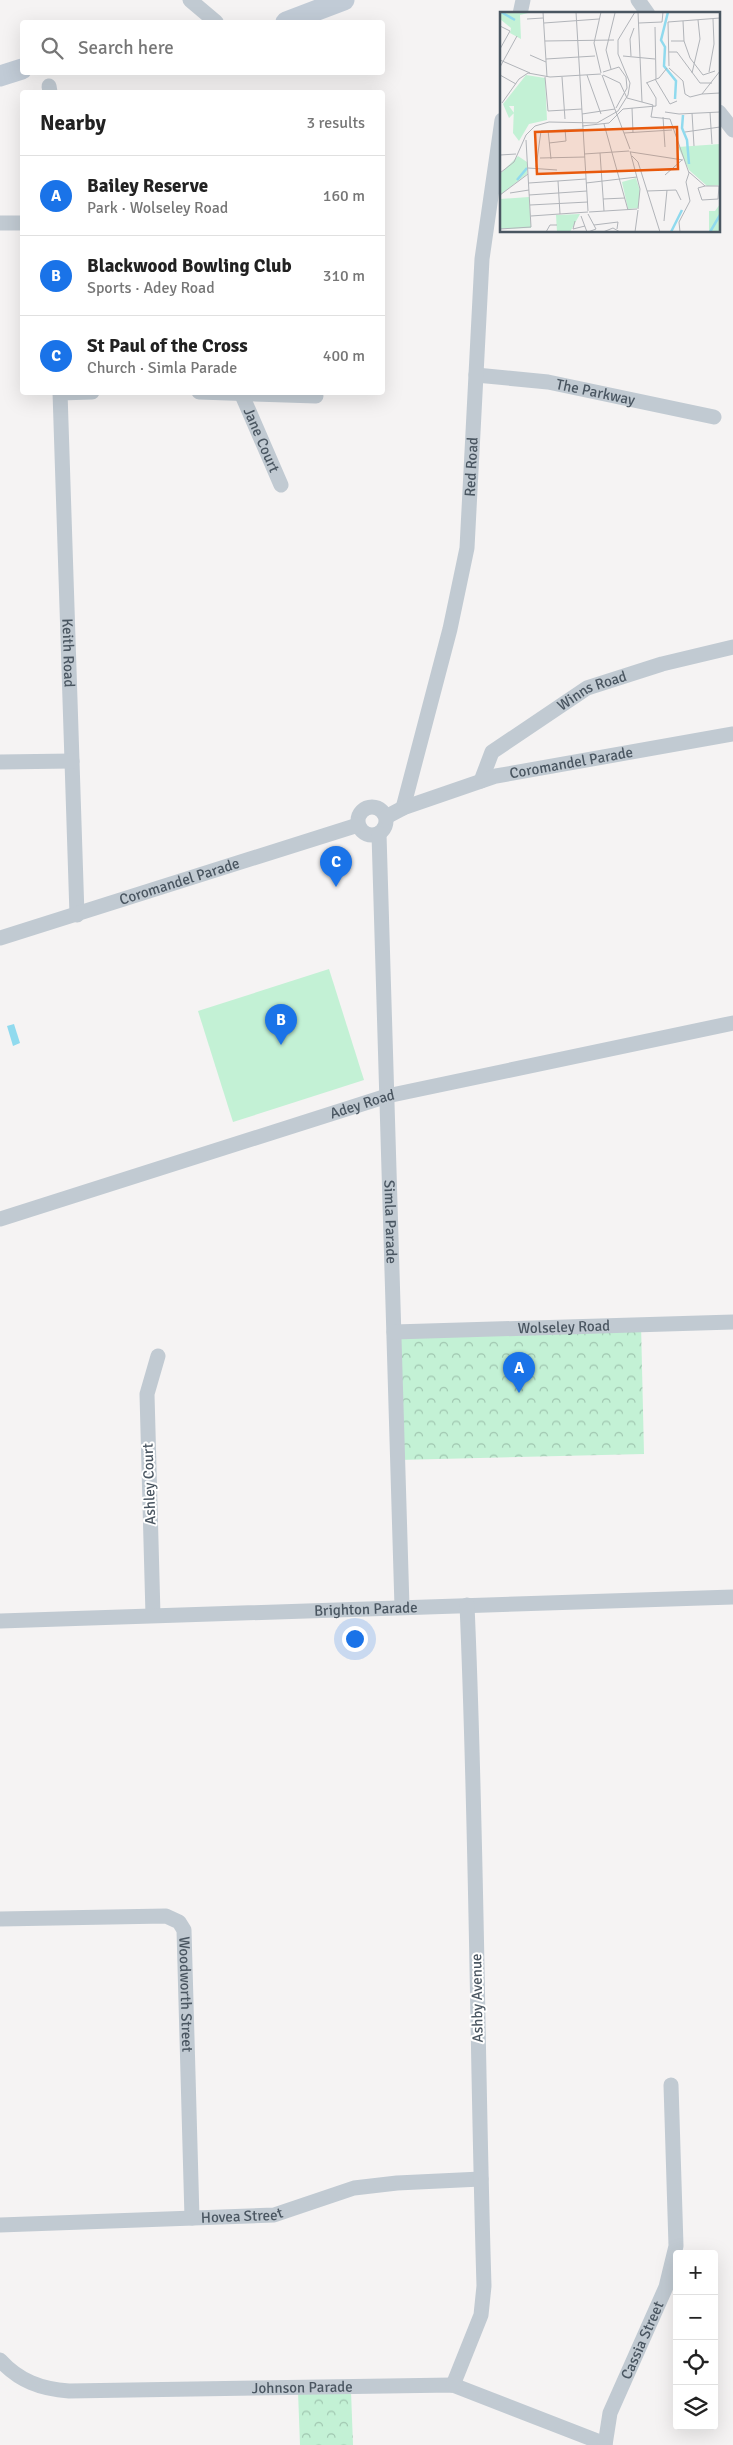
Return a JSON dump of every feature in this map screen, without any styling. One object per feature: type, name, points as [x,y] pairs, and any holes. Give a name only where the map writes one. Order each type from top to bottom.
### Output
[{"type":"main road","points":[[291,20],[344,0]]},
{"type":"main road","points":[[0,76],[20,70]]},
{"type":"street","points":[[190,0],[214,20]]},
{"type":"street","points":[[638,0],[647,12]]},
{"type":"street","points":[[720,113],[733,130]]},
{"type":"street","name":"Red Road","points":[[403,808],[450,629],[467,548],[482,259],[500,134]]},
{"type":"street","points":[[0,223],[20,223]]},
{"type":"street","name":"The Parkway","points":[[476,374],[548,382],[714,417]]},
{"type":"street","name":"Keith Road","points":[[60,395],[76,915]]},
{"type":"street","points":[[242,395],[316,396]]},
{"type":"street","name":"Jane Court","points":[[242,395],[281,485]]},
{"type":"street","name":"Winns Road","points":[[481,781],[492,752],[587,688],[662,664],[733,647]]},
{"type":"street","name":"Coromandel Parade","points":[[386,817],[403,808],[496,776],[733,734]]},
{"type":"street","points":[[0,762],[72,761]]},
{"type":"street","points":[[487,763],[496,776]]},
{"type":"street","points":[[366,808],[380,809],[386,817],[386,827],[379,834],[366,835],[358,825],[359,815],[366,808]]},
{"type":"street","name":"Coromandel Parade","points":[[0,938],[358,825]]},
{"type":"street","name":"Simla Parade","points":[[379,834],[402,1607]]},
{"type":"street","name":"Adey Road","points":[[0,1219],[387,1096],[733,1023]]},
{"type":"street","name":"Wolseley Road","points":[[394,1332],[733,1322]]},
{"type":"street","name":"Ashley Court","points":[[153,1615],[147,1394],[158,1356]]},
{"type":"street","name":"Brighton Parade","points":[[0,1621],[733,1597]]},
{"type":"street","name":"Ashby Avenue","points":[[452,2385],[482,2315],[484,2286],[474,1770],[467,1605]]},
{"type":"street","name":"Woodworth Street","points":[[0,1920],[166,1916],[179,1922],[184,1930],[192,2218]]},
{"type":"street","name":"Cassia Street","points":[[605,2445],[610,2413],[666,2287],[676,2246],[671,2084]]},
{"type":"street","name":"Hovea Street","points":[[0,2225],[274,2215],[354,2188],[397,2183],[481,2180]]},
{"type":"street","name":"Johnson Parade","points":[[0,2360],[26,2382],[46,2389],[69,2391],[452,2385],[605,2445]]},
{"type":"green space","points":[[329,969],[364,1080],[233,1122],[198,1011]]},
{"type":"green space","points":[[641,1324],[644,1454],[398,1460],[394,1332]]},
{"type":"green space","points":[[298,2391],[351,2391],[353,2445],[300,2445]]},
{"type":"water","points":[[14,1024],[20,1043],[13,1046],[7,1026]]},
{"type":"place","name":"St Paul of the Cross","points":[[336,887]]},
{"type":"place","name":"Blackwood Bowling Club","points":[[281,1045]]},
{"type":"place","name":"Bailey Reserve","points":[[519,1393]]}]
